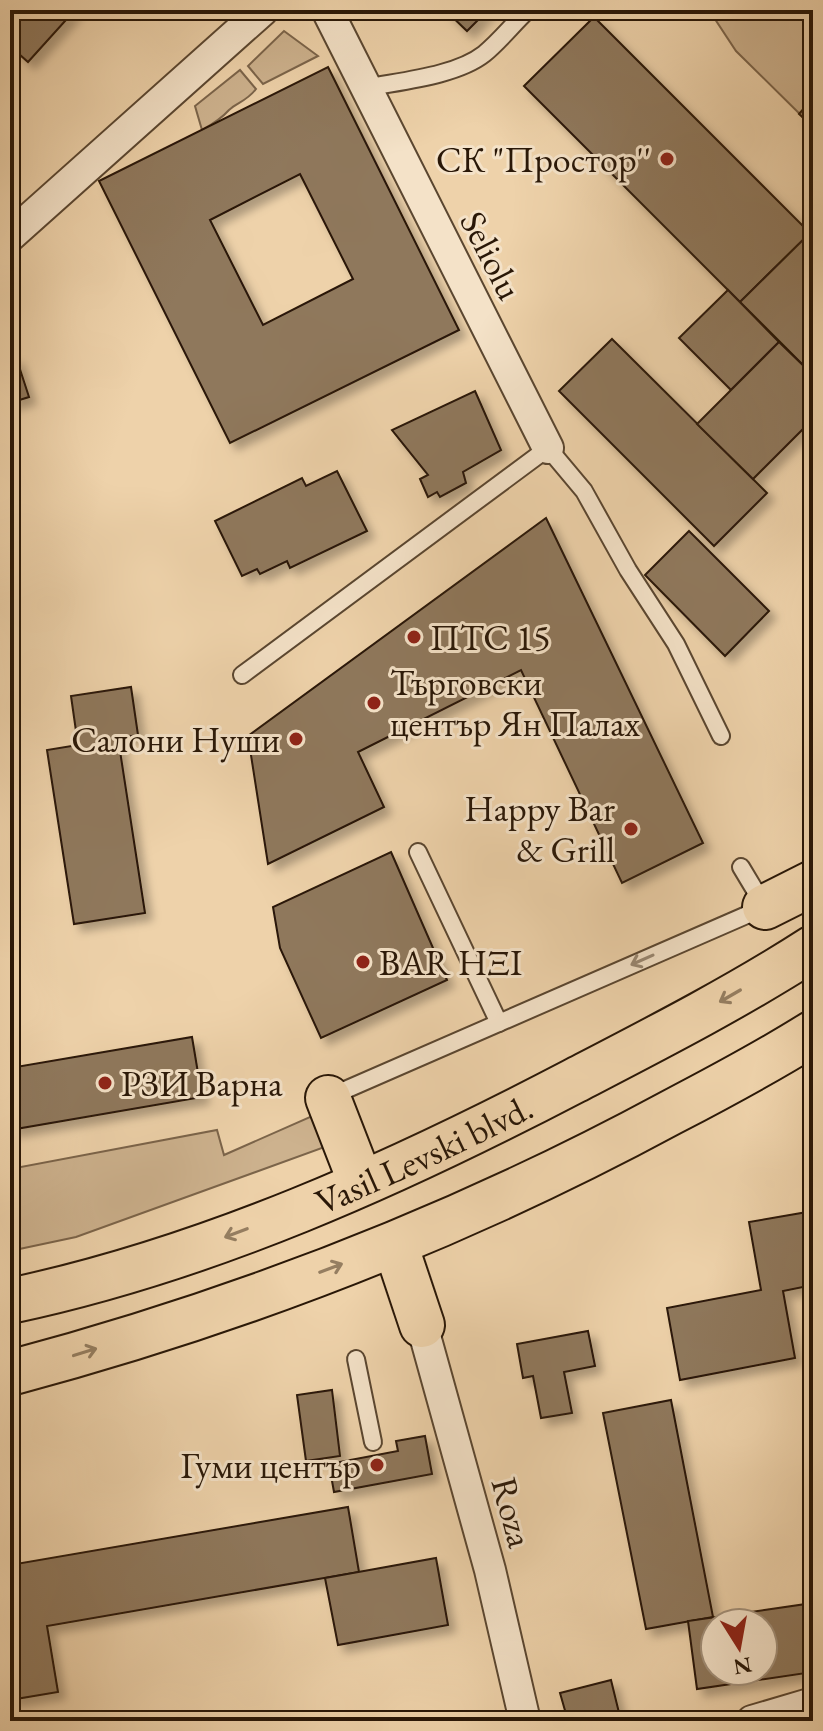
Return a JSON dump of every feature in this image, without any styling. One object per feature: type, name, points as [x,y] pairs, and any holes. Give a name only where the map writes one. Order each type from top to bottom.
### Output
[{"type":"highway","points":[[765,907],[813,883]]},
{"type":"highway","name":"Vasil Levski blvd.","points":[[14,1300],[94,1281],[175,1255],[361,1183],[492,1124],[651,1042],[813,948]]},
{"type":"highway","name":"Vasil Levski blvd.","points":[[10,1373],[212,1311],[395,1244],[604,1149],[813,1033]]},
{"type":"highway","points":[[604,1149],[813,1056]]},
{"type":"highway","points":[[328,1098],[361,1183]]},
{"type":"highway","points":[[395,1244],[422,1325]]},
{"type":"street","points":[[10,236],[263,10]]},
{"type":"street","name":"Seliolu","points":[[327,10],[548,448]]},
{"type":"street","name":"Roza","points":[[422,1325],[490,1570],[525,1721]]},
{"type":"street","points":[[752,1721],[812,1708]]},
{"type":"lane","points":[[366,88],[426,76],[470,62],[482,55],[528,10]]},
{"type":"lane","points":[[242,675],[548,448],[584,491],[628,570],[676,644],[721,736]]},
{"type":"lane","points":[[418,852],[499,1023]]},
{"type":"lane","points":[[328,1098],[765,907],[741,867]]},
{"type":"lane","points":[[356,1359],[373,1442]]},
{"type":"shaded area","points":[[709,10],[813,10],[813,127],[736,51]]},
{"type":"shaded area","points":[[284,31],[318,56],[263,84],[248,66]]},
{"type":"shaded area","points":[[240,70],[256,89],[202,130],[195,106]]},
{"type":"shaded area","points":[[319,1113],[333,1144],[76,1237],[10,1251],[10,1169],[217,1130],[224,1155]]},
{"type":"building","points":[[10,10],[75,10],[28,62],[10,46]]},
{"type":"building","points":[[445,10],[488,10],[467,31]]},
{"type":"building","name":"СК \"Простор''","points":[[594,17],[810,233],[740,302],[524,86]]},
{"type":"building","points":[[328,67],[459,330],[230,443],[99,181]],"holes":[[[300,174],[353,279],[263,325],[210,220]]]},
{"type":"building","points":[[813,98],[813,127],[799,114]]},
{"type":"building","points":[[810,233],[813,235],[813,375],[740,302]]},
{"type":"building","points":[[728,290],[779,342],[731,390],[679,338]]},
{"type":"building","points":[[612,339],[767,493],[714,546],[559,391]]},
{"type":"building","points":[[779,342],[813,375],[813,419],[753,479],[697,424]]},
{"type":"building","points":[[16,357],[29,397],[10,403],[10,359]]},
{"type":"building","points":[[475,391],[501,450],[463,472],[466,483],[440,497],[437,492],[428,497],[420,479],[428,475],[392,430]]},
{"type":"building","points":[[337,471],[367,531],[290,568],[287,561],[260,574],[257,569],[242,576],[215,521],[302,478],[306,486]]},
{"type":"building","name":"Търговски център Ян Палах","points":[[546,518],[703,843],[622,883],[521,670],[358,752],[384,807],[268,864],[248,736]]},
{"type":"building","points":[[689,531],[769,611],[725,656],[645,575]]},
{"type":"building","points":[[131,687],[138,735],[118,738],[145,913],[74,924],[47,750],[78,745],[71,696]]},
{"type":"building","points":[[391,852],[447,980],[321,1038],[280,948],[273,907]]},
{"type":"building","name":"РЗИ Варна","points":[[192,1037],[202,1097],[10,1130],[10,1068]]},
{"type":"building","points":[[813,1211],[813,1285],[783,1291],[795,1358],[680,1380],[667,1308],[761,1290],[749,1222]]},
{"type":"building","points":[[588,1331],[595,1366],[564,1372],[572,1413],[541,1418],[533,1376],[523,1378],[517,1344]]},
{"type":"building","points":[[332,1390],[340,1456],[306,1461],[297,1395]]},
{"type":"building","points":[[671,1400],[711,1607],[699,1607],[699,1620],[646,1629],[603,1413]]},
{"type":"building","points":[[425,1436],[432,1474],[334,1492],[329,1464],[398,1451],[396,1441]]},
{"type":"building","points":[[348,1507],[359,1572],[47,1626],[58,1692],[10,1700],[10,1629],[18,1627],[10,1565]]},
{"type":"building","points":[[436,1558],[448,1625],[338,1645],[325,1578]]},
{"type":"building","points":[[813,1603],[813,1672],[779,1677],[779,1608]]},
{"type":"building","points":[[699,1619],[699,1687],[711,1687],[697,1689],[688,1621]]},
{"type":"building","points":[[611,1680],[621,1721],[568,1721],[560,1693]]},
{"type":"place","name":"СК \"Простор''","points":[[667,159]]},
{"type":"place","name":"ПТС 15","points":[[414,637]]},
{"type":"place","name":"Търговски център Ян Палах","points":[[374,703]]},
{"type":"place","name":"Салони Нуши","points":[[296,739]]},
{"type":"place","name":"Happy Bar & Grill","points":[[631,829]]},
{"type":"place","name":"BAR HΞI","points":[[363,962]]},
{"type":"place","name":"РЗИ Варна","points":[[105,1083]]},
{"type":"place","name":"Гуми център","points":[[377,1465]]}]
